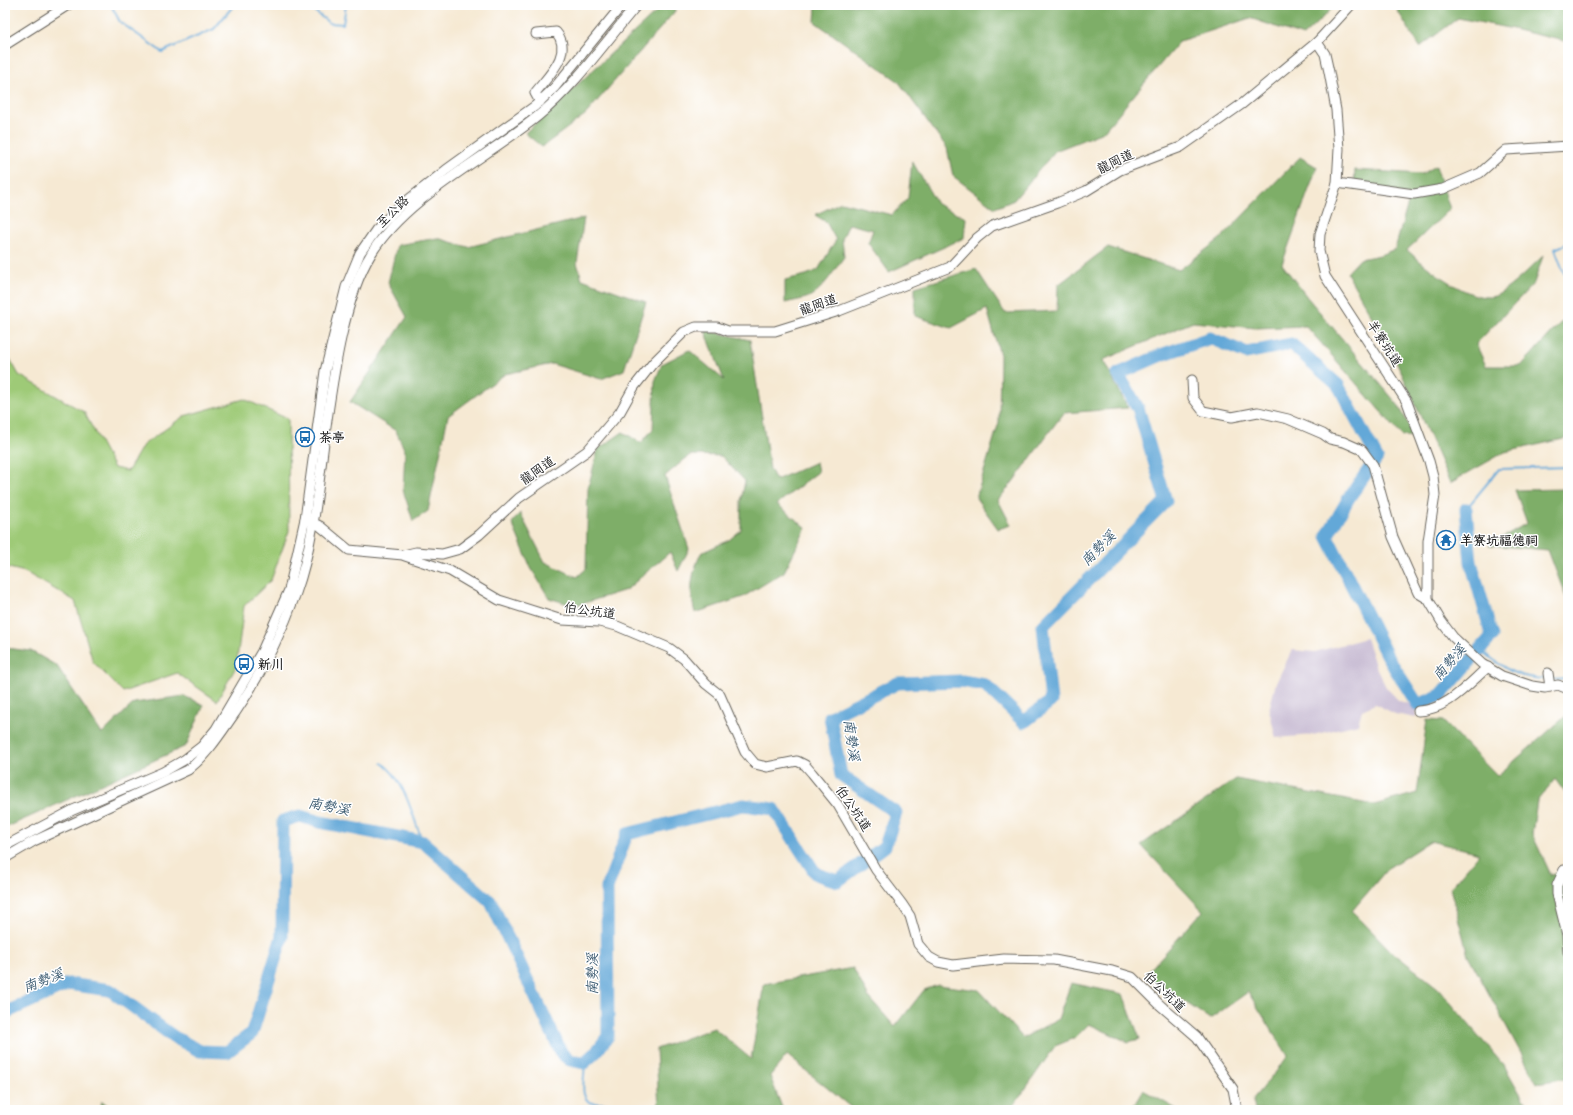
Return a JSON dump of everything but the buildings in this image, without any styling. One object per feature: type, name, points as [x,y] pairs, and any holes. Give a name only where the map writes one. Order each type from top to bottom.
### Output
[{"type":"street","points":[[5,45],[68,5]]},
{"type":"street","name":"至公路","points":[[329,372],[355,290],[370,256],[386,233],[408,211],[540,102],[555,87],[622,5]]},
{"type":"street","name":"至公路","points":[[308,521],[329,372],[346,287],[360,253],[387,218],[472,157],[537,116],[560,96],[636,5]]},
{"type":"street","name":"龍岡道","points":[[308,521],[320,526],[349,550],[403,555],[416,552],[442,554],[460,549],[479,536],[519,498],[587,451],[620,412],[634,387],[653,363],[684,332],[696,327],[717,327],[735,331],[775,331],[839,311],[950,267],[977,238],[992,226],[1086,191],[1120,170],[1181,147],[1242,104],[1317,42],[1351,5]]},
{"type":"street","points":[[603,28],[612,35]]},
{"type":"street","points":[[536,34],[556,32],[561,38],[564,47],[561,56],[535,93],[540,102]]},
{"type":"street","name":"羊寮坑道","points":[[1317,42],[1325,54],[1336,110],[1339,149],[1337,183],[1320,234],[1319,251],[1325,276],[1407,402],[1429,461],[1433,476],[1435,495],[1428,541],[1428,600]]},
{"type":"street","points":[[1337,183],[1414,194],[1443,189],[1480,173],[1506,150],[1568,146]]},
{"type":"street","points":[[346,287],[355,290]]},
{"type":"street","points":[[1192,380],[1192,398],[1202,411],[1232,417],[1258,412],[1288,419],[1323,434],[1330,440],[1344,442],[1362,450],[1373,465],[1393,537],[1418,593],[1428,600],[1453,637],[1485,665],[1502,676],[1519,683],[1545,688],[1558,685],[1568,689]]},
{"type":"street","points":[[5,846],[73,810],[163,772],[184,760],[207,741],[238,695],[276,621],[289,590],[308,521]]},
{"type":"street","points":[[5,858],[34,841],[188,770],[202,758],[244,699],[279,634],[296,592],[308,521]]},
{"type":"street","name":"伯公坑道","points":[[403,555],[422,560],[450,571],[500,600],[562,620],[599,622],[617,626],[669,648],[684,659],[706,684],[720,695],[726,713],[745,752],[755,764],[767,766],[797,761],[805,765],[838,805],[876,870],[910,916],[918,944],[929,957],[938,962],[953,965],[1004,959],[1054,960],[1112,971],[1132,977],[1160,1005],[1197,1037],[1233,1089],[1237,1110]]},
{"type":"street","points":[[1418,711],[1429,710],[1448,702],[1485,665]]},
{"type":"street","points":[[1548,673],[1550,686]]},
{"type":"street","points":[[1564,870],[1557,885],[1557,894],[1567,935],[1568,952]]},
{"type":"shaded area","points":[[1366,638],[1375,665],[1386,687],[1399,701],[1415,705],[1416,718],[1395,714],[1375,704],[1362,710],[1358,724],[1313,735],[1276,738],[1269,710],[1276,683],[1292,650],[1315,652]]},
{"type":"green space","points":[[667,5],[673,5],[676,10],[586,114],[542,147],[525,133],[657,11]]},
{"type":"green space","points":[[816,5],[1336,5],[1303,36],[1250,18],[1180,41],[1103,132],[1055,151],[1014,200],[995,208],[953,176],[947,148],[898,81],[815,22]]},
{"type":"green space","points":[[1394,5],[1568,5],[1568,42],[1458,18],[1420,47]]},
{"type":"green space","points":[[1300,157],[1317,167],[1282,264],[1307,297],[1399,406],[1415,437],[1402,436],[1306,326],[1256,328],[1193,322],[1103,360],[1128,408],[1064,413],[998,500],[1011,525],[998,529],[976,498],[999,422],[1000,355],[987,309],[951,328],[915,316],[915,287],[976,269],[1005,313],[1057,311],[1058,285],[1108,247],[1179,270],[1220,239]]},
{"type":"green space","points":[[912,161],[937,204],[966,218],[964,238],[889,272],[868,243],[873,230],[849,224],[842,239],[844,257],[829,278],[820,289],[809,297],[785,303],[785,280],[806,275],[818,270],[836,240],[826,222],[815,215],[841,202],[892,215],[908,198]]},
{"type":"green space","points":[[1436,166],[1450,209],[1407,250],[1415,257],[1464,291],[1477,296],[1489,297],[1499,294],[1511,286],[1543,256],[1534,283],[1476,344],[1486,366],[1521,366],[1565,318],[1568,318],[1568,438],[1505,452],[1450,483],[1394,356],[1347,273],[1360,259],[1380,255],[1395,249],[1410,196],[1354,185],[1355,170],[1422,174]]},
{"type":"green space","points":[[584,218],[577,263],[582,279],[646,302],[624,370],[601,379],[552,364],[505,374],[448,416],[428,511],[413,521],[403,490],[405,451],[396,431],[350,402],[407,317],[388,283],[397,245],[437,238],[468,247]]},
{"type":"green space","points":[[705,330],[750,340],[770,469],[776,480],[816,462],[818,472],[777,504],[806,528],[784,572],[743,597],[695,613],[692,597],[692,583],[695,568],[701,553],[729,540],[741,530],[741,501],[745,481],[721,456],[690,455],[665,476],[689,549],[678,571],[670,552],[626,590],[575,606],[549,598],[531,568],[512,523],[520,513],[545,562],[577,577],[586,569],[588,488],[598,449],[623,432],[641,443],[653,429],[655,381],[662,364],[689,350],[724,380]]},
{"type":"green space","points":[[5,350],[19,375],[84,412],[114,468],[128,471],[143,445],[184,416],[244,399],[288,419],[289,531],[271,580],[244,606],[236,667],[217,701],[177,673],[123,692],[93,662],[75,601],[25,572],[5,567]]},
{"type":"green space","points":[[1568,489],[1568,603],[1548,550],[1489,545],[1527,523],[1515,490]]},
{"type":"green space","points":[[5,648],[31,651],[57,666],[102,734],[134,703],[184,696],[204,705],[186,746],[5,828]]},
{"type":"green space","points":[[1567,715],[1568,797],[1555,779],[1537,801],[1532,834],[1551,875],[1568,871],[1568,1078],[1537,1083],[1468,955],[1450,888],[1480,853],[1430,841],[1388,868],[1352,911],[1391,951],[1438,988],[1505,1067],[1525,1102],[1539,1110],[1255,1110],[1253,1099],[1288,1056],[1248,992],[1210,1019],[1145,975],[1203,911],[1141,845],[1236,779],[1374,805],[1417,793],[1427,720],[1443,721],[1497,776]]},
{"type":"green space","points":[[853,968],[868,996],[895,1027],[924,990],[938,985],[979,990],[1023,1038],[1058,1019],[1071,983],[1123,994],[1140,1039],[1128,1042],[1089,1024],[1075,1038],[1055,1046],[1013,1107],[1004,1110],[854,1110],[787,1055],[770,1076],[783,1110],[659,1110],[656,1049],[714,1028],[751,1059],[764,984]]},
{"type":"green space","points":[[1143,1090],[1178,1110],[1138,1110],[1134,1105]]},
{"type":"green space","points":[[102,1101],[114,1110],[100,1110]]},
{"type":"waterway","points":[[111,5],[120,22],[162,52],[214,29],[234,5]]},
{"type":"waterway","points":[[307,5],[329,23],[343,24],[346,5]]},
{"type":"waterway","name":"南勢溪","points":[[1568,243],[1555,249],[1564,273],[1568,275]]},
{"type":"waterway","name":"南勢溪","points":[[5,1013],[68,984],[110,990],[174,1037],[200,1051],[227,1052],[252,1033],[282,937],[283,821],[300,816],[320,822],[423,842],[491,902],[562,1054],[570,1060],[584,1063],[597,1051],[608,1036],[607,888],[627,834],[743,805],[774,809],[816,874],[838,881],[885,846],[896,813],[841,775],[830,717],[898,683],[962,681],[985,685],[1024,722],[1051,701],[1043,626],[1166,501],[1138,408],[1118,374],[1161,355],[1210,338],[1246,353],[1291,344],[1338,385],[1377,458],[1350,496],[1327,536],[1387,656],[1418,705],[1441,695],[1492,636],[1471,562],[1466,509]]},
{"type":"waterway","name":"南勢溪","points":[[1466,509],[1499,469],[1568,467]]},
{"type":"waterway","points":[[1481,650],[1496,662],[1519,675],[1547,679]]},
{"type":"waterway","points":[[1551,679],[1568,678]]},
{"type":"waterway","points":[[382,763],[390,770],[403,789],[423,842]]},
{"type":"waterway","points":[[584,1063],[583,1091],[585,1097],[588,1101],[593,1103],[608,1104],[619,1110]]},
{"type":"place","name":"茶亭","points":[[305,437]]},
{"type":"place","name":"羊寮坑福德祠","points":[[1446,540]]},
{"type":"place","name":"新川","points":[[244,664]]}]
